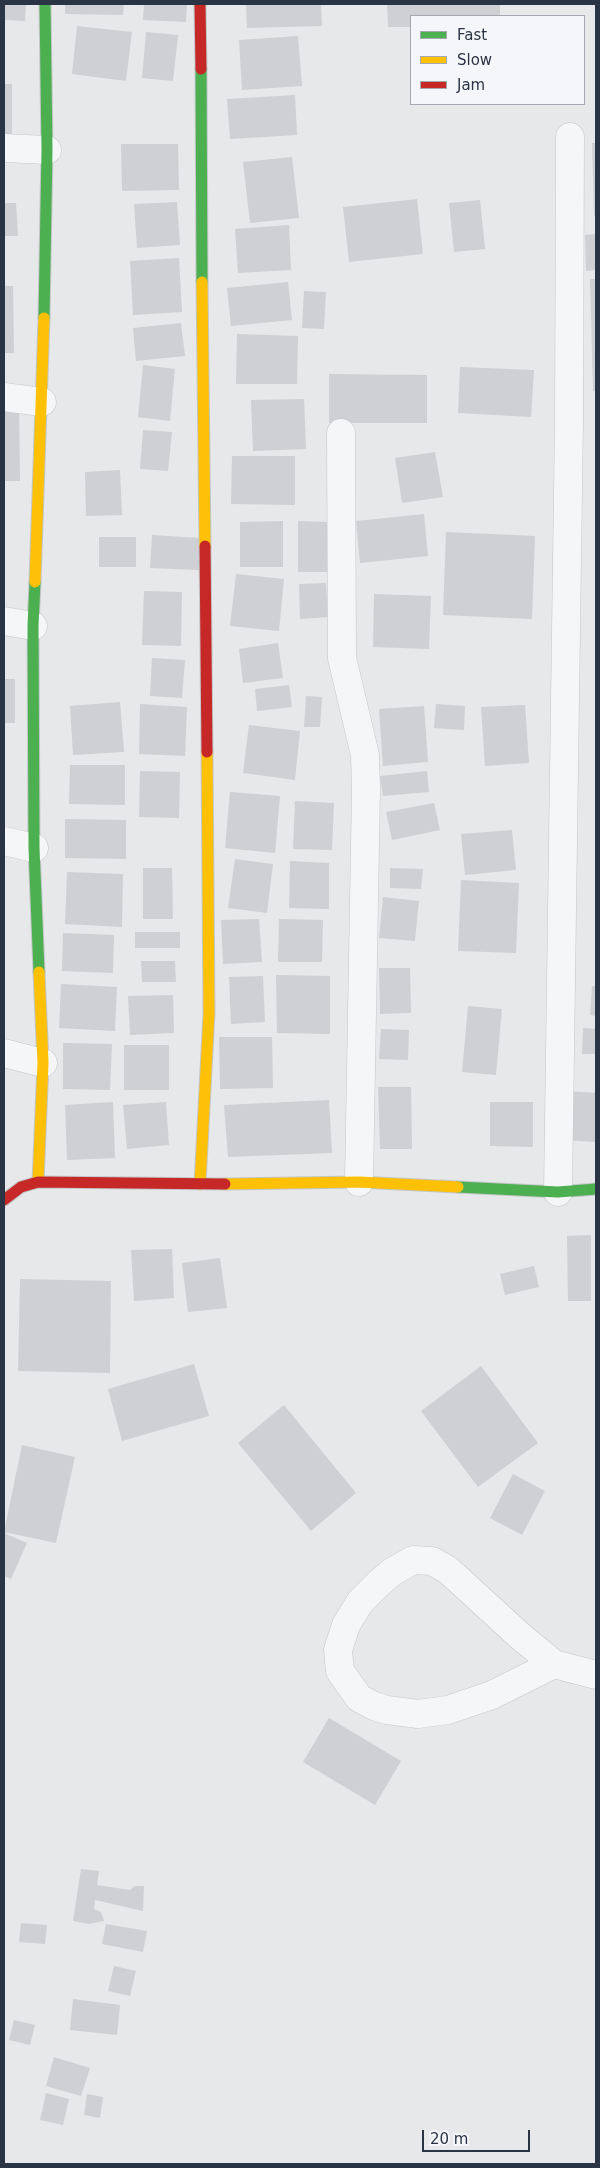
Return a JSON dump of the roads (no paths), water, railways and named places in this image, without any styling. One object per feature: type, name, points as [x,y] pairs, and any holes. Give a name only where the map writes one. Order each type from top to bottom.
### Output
[{"type":"street","points":[[38,1182],[43,1063],[34,848],[34,626],[42,402],[47,150],[45,4]]},
{"type":"street","points":[[200,4],[209,1013],[200,1184]]},
{"type":"street","points":[[558,1192],[570,138]]},
{"type":"street","points":[[4,148],[47,150]]},
{"type":"street","points":[[4,398],[42,402]]},
{"type":"street","points":[[341,433],[342,658],[365,755],[366,789],[359,1182]]},
{"type":"street","points":[[4,621],[34,626]]},
{"type":"street","points":[[4,841],[34,848]]},
{"type":"street","points":[[4,1053],[43,1063]]},
{"type":"street","points":[[4,1200],[21,1187],[38,1182],[200,1184],[359,1182],[558,1192],[596,1189]]},
{"type":"street","points":[[554,1664],[492,1695],[448,1710],[418,1714],[387,1710],[359,1698],[340,1671],[338,1650],[346,1625],[360,1602],[378,1584],[392,1572],[413,1560],[432,1560],[448,1570],[520,1636],[554,1664],[596,1675]]}]
